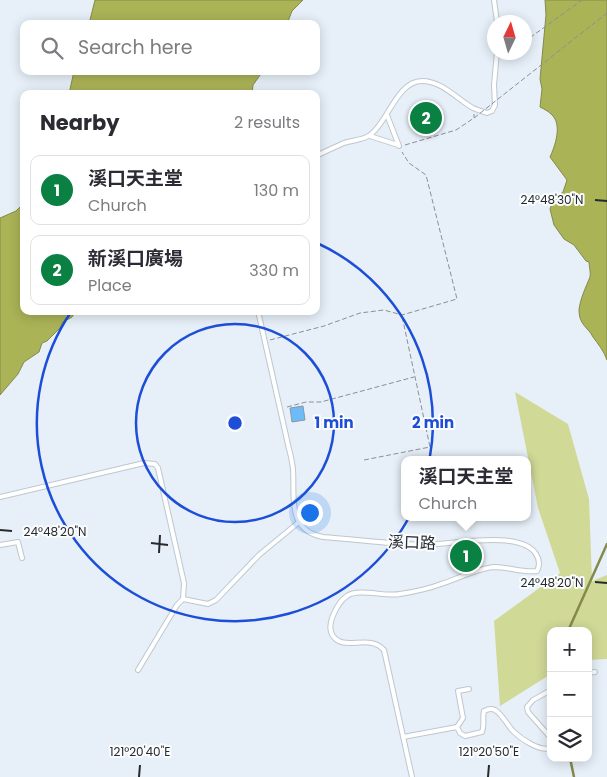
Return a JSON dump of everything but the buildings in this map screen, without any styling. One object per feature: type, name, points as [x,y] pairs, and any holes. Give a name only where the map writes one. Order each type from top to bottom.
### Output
[{"type":"lane","points":[[494,0],[496,15]]},
{"type":"lane","points":[[370,136],[387,115],[401,91],[410,84],[421,80],[443,88],[473,108],[487,113],[492,111],[495,106],[494,85],[497,63]]},
{"type":"lane","points":[[387,115],[399,146]]},
{"type":"lane","points":[[320,154],[345,142],[370,136],[399,146]]},
{"type":"lane","points":[[183,599],[208,604],[216,600],[259,555],[299,522],[293,504],[293,470],[259,315]]},
{"type":"lane","points":[[0,497],[144,463],[155,464],[158,468],[184,583],[183,599],[177,605],[138,670]]},
{"type":"lane","name":"溪口路","points":[[299,522],[304,530],[312,535],[323,537],[406,544],[498,540],[523,544],[534,551],[539,558],[540,566],[536,571],[529,572],[495,568],[471,573],[438,585],[398,594],[354,593],[346,596],[339,606],[331,621],[333,637],[348,643],[372,642],[379,644],[384,650],[412,777]]},
{"type":"lane","points":[[0,545],[18,542],[22,558]]},
{"type":"lane","points":[[469,689],[458,691],[463,718],[458,727],[460,733],[465,736],[482,732],[484,728],[484,711],[489,709],[494,710],[514,732],[530,744],[547,749]]},
{"type":"lane","points":[[547,692],[533,700],[527,707],[528,712],[547,733]]},
{"type":"lane","points":[[403,737],[458,727]]},
{"type":"path","points":[[532,36],[582,0]]},
{"type":"path","points":[[265,341],[324,326],[360,313],[384,310],[402,315],[457,299],[426,175],[409,163],[399,146],[456,130],[474,118],[607,13]]},
{"type":"path","points":[[497,63],[501,60]]},
{"type":"path","points":[[364,460],[430,447],[402,315]]},
{"type":"path","points":[[280,408],[306,402],[321,402],[415,377]]},
{"type":"shaded area","points":[[95,0],[303,0],[292,11],[289,20],[90,20]]},
{"type":"shaded area","points":[[545,0],[607,0],[607,360],[579,315],[583,293],[590,277],[589,262],[586,261],[574,245],[564,239],[554,225],[550,209],[554,199],[563,192],[567,180],[550,157],[557,135],[557,123],[551,114],[540,107],[542,89],[540,79],[546,15]]},
{"type":"shaded area","points":[[73,75],[260,75],[253,85],[252,90],[70,90]]},
{"type":"shaded area","points":[[20,207],[20,315],[73,315],[63,322],[60,328],[47,341],[42,343],[39,352],[24,362],[18,374],[0,395],[0,218],[16,211]]},
{"type":"shaded area","points":[[515,392],[568,424],[589,499],[592,581],[607,575],[607,659],[592,660],[592,627],[547,627],[547,677],[500,706],[494,621],[560,573],[538,508],[531,473],[531,456],[528,456]]},
{"type":"waterway","points":[[570,627],[607,544]]},
{"type":"waterway","points":[[571,762],[574,777]]},
{"type":"place","name":"新溪口廣場","points":[[426,118]]},
{"type":"place","name":"溪口天主堂","points":[[466,556]]}]
